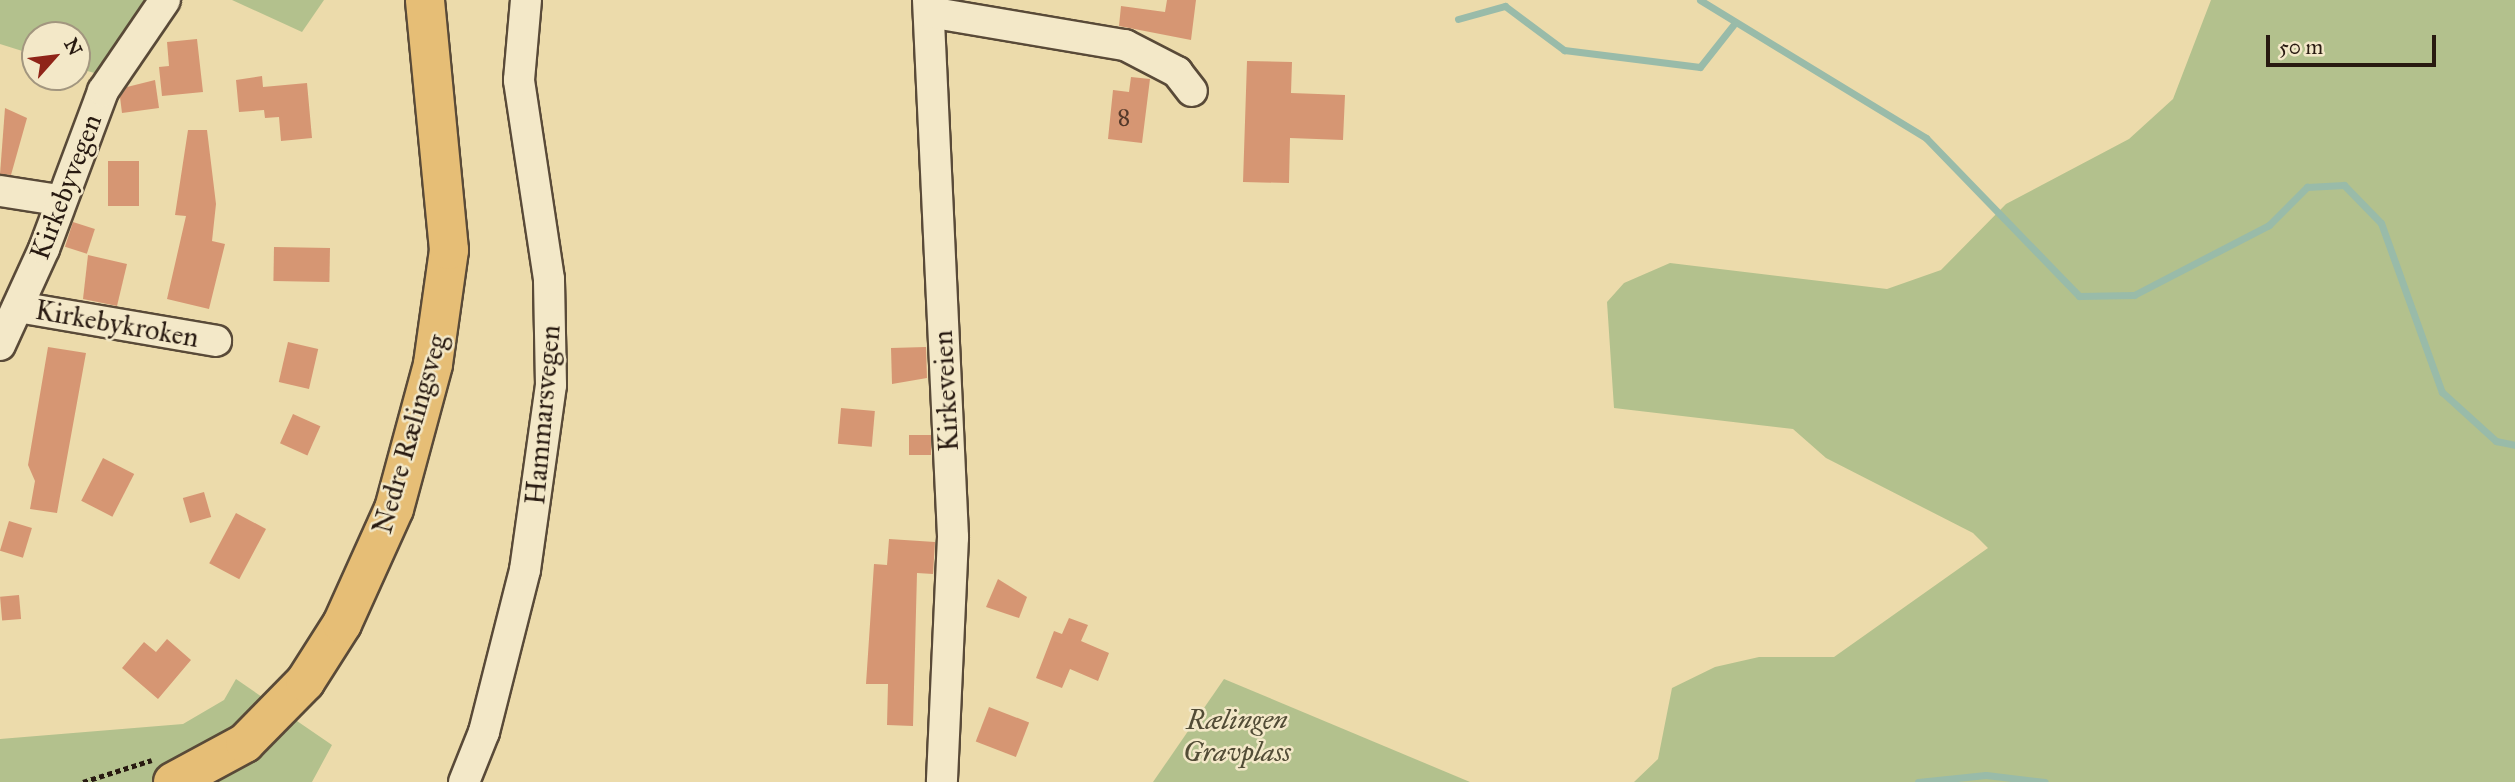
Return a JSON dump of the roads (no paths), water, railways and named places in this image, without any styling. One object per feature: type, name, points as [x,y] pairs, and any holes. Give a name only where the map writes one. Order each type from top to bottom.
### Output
[{"type":"main road","name":"Nedre Rælingsveg","points":[[169,768],[245,743],[305,682],[358,593],[394,509],[424,404],[447,285],[448,197],[425,0]]},
{"type":"street","name":"Kirkebyvegen","points":[[0,345],[18,307],[103,91],[165,0]]},
{"type":"street","name":"Hammarsvegen","points":[[464,782],[492,706],[525,569],[551,385],[550,279],[519,80],[526,0]]},
{"type":"street","points":[[928,6],[1125,45],[1177,72],[1192,91]]},
{"type":"street","name":"Kirkeveien","points":[[928,6],[953,537],[942,782]]},
{"type":"street","points":[[0,191],[58,200]]},
{"type":"street","name":"Kirkebykroken","points":[[18,307],[216,341]]},
{"type":"waterway","points":[[1700,0],[1926,138],[2079,296],[2134,295],[2269,225],[2307,187],[2344,185],[2381,223],[2442,392],[2496,441],[2515,445]]},
{"type":"waterway","points":[[1458,19],[1505,6],[1564,50],[1700,67],[1734,24]]},
{"type":"waterway","points":[[1918,782],[1986,775],[2045,782]]},
{"type":"park label","name":"Rælingen Gravplass","points":[[1237,736]]}]
